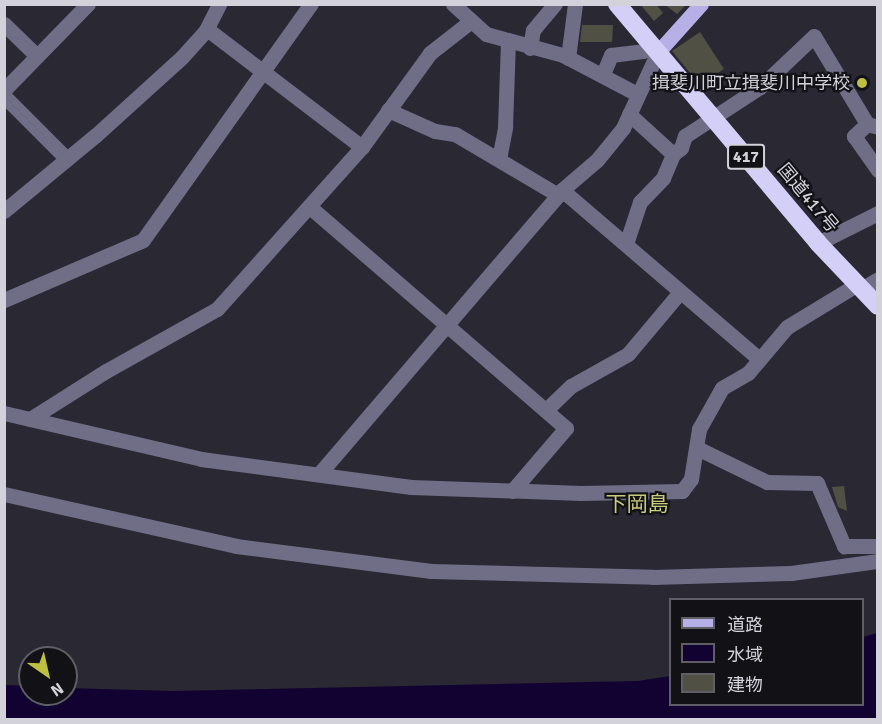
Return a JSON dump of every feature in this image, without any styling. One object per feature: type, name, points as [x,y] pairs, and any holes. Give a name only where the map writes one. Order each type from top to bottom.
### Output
[{"type":"highway","name":"国道417号","points":[[617,4],[818,243],[878,306]]},
{"type":"main road","points":[[655,49],[701,4]]},
{"type":"street","points":[[4,90],[88,4]]},
{"type":"street","points":[[4,211],[68,159],[182,57],[207,29],[219,4]]},
{"type":"street","points":[[4,300],[143,240],[265,74],[311,4]]},
{"type":"street","points":[[453,4],[486,34],[508,43],[568,58],[603,74],[637,94]]},
{"type":"street","points":[[531,48],[533,30],[555,4]]},
{"type":"street","points":[[568,58],[575,4]]},
{"type":"street","points":[[30,419],[106,371],[217,309],[311,208],[362,147],[430,53],[471,21]]},
{"type":"street","points":[[4,24],[37,56]]},
{"type":"street","points":[[207,29],[362,147]]},
{"type":"street","points":[[626,244],[640,202],[663,178],[673,154],[681,148],[685,136],[712,116],[760,87],[814,36],[872,125],[854,136],[878,170]]},
{"type":"street","points":[[499,159],[505,127],[508,43]]},
{"type":"street","points":[[603,74],[611,55],[655,49]]},
{"type":"street","points":[[319,474],[560,193],[597,160],[622,128],[655,49]]},
{"type":"street","points":[[4,96],[68,159]]},
{"type":"street","points":[[387,110],[435,132],[455,134],[560,193],[626,244],[759,359]]},
{"type":"street","points":[[629,114],[673,154]]},
{"type":"street","points":[[311,208],[566,428],[512,490]]},
{"type":"street","points":[[818,243],[878,213]]},
{"type":"street","points":[[4,413],[201,459],[411,487],[682,491],[691,479],[699,449],[699,429],[722,388],[748,373],[787,327],[878,279]]},
{"type":"street","points":[[546,410],[571,386],[628,354],[680,292]]},
{"type":"street","points":[[699,449],[767,482],[817,483],[844,546],[878,546]]},
{"type":"street","points":[[4,494],[236,546],[431,571],[653,577],[791,573],[878,561]]},
{"type":"water","points":[[877,633],[877,719],[5,719],[5,685],[18,686],[18,706],[78,706],[78,688],[173,691],[638,681],[669,676],[669,706],[864,706],[864,637]]},
{"type":"building","points":[[640,4],[656,4],[663,13],[654,21]]},
{"type":"building","points":[[664,4],[687,4],[677,14]]},
{"type":"building","points":[[582,25],[613,25],[612,42],[580,42]]},
{"type":"building","points":[[700,32],[724,69],[700,85],[672,51]]},
{"type":"building","points":[[844,486],[847,511],[838,507],[832,487]]},
{"type":"place","name":"揖斐川町立揖斐川中学校","points":[[862,83]]},
{"type":"district","name":"下岡島","points":[[637,504]]}]
